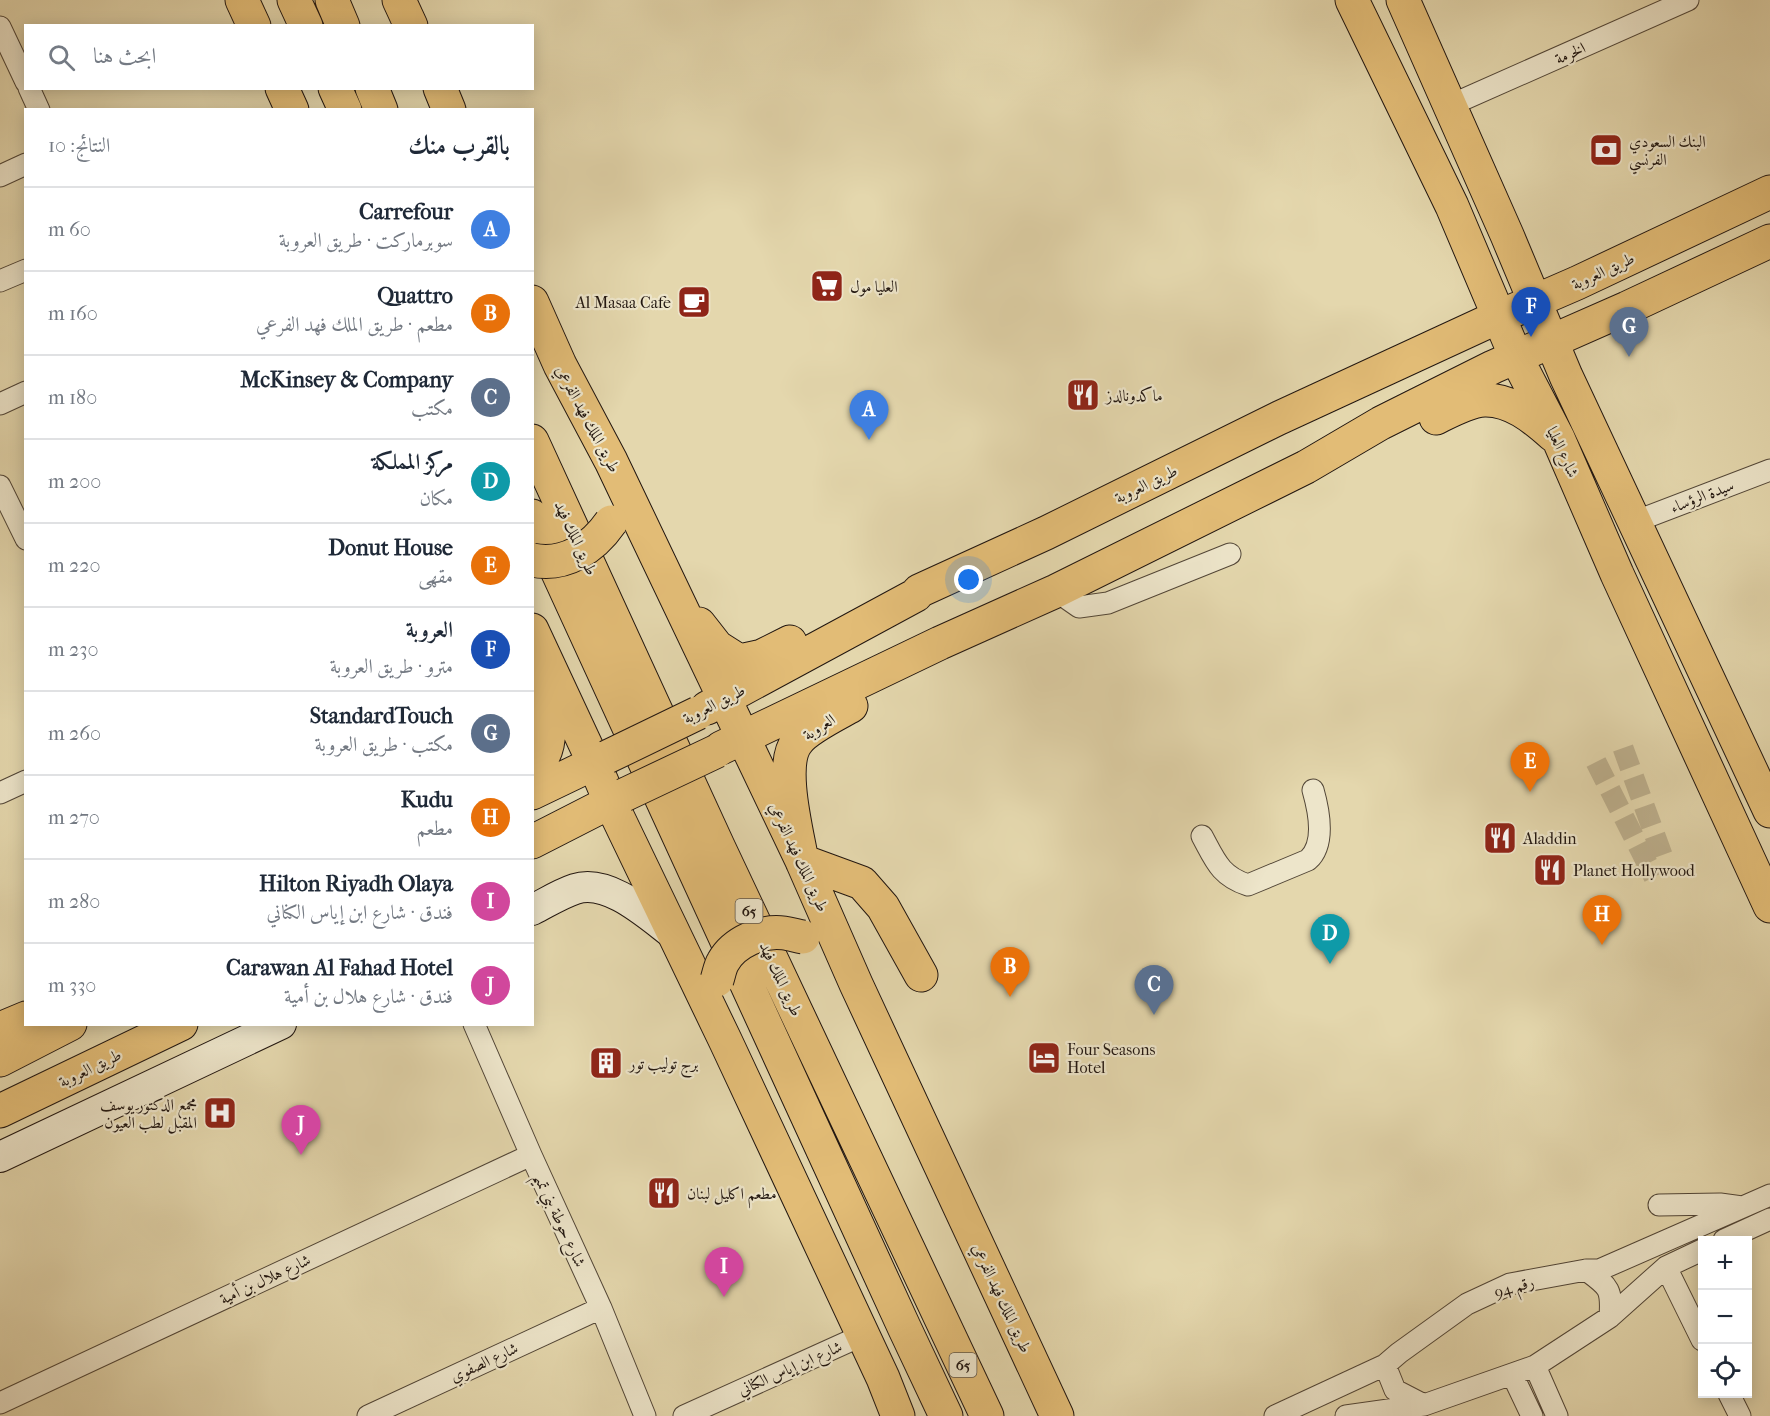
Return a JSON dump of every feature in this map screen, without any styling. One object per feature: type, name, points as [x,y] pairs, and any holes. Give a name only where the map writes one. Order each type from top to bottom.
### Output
[{"type":"main road","points":[[242,0],[253,24]]},
{"type":"main road","points":[[294,0],[305,24]]},
{"type":"main road","points":[[332,0],[342,24]]},
{"type":"main road","points":[[399,0],[410,24]]},
{"type":"main road","name":"شارع العليا","points":[[1352,0],[1452,207],[1516,357],[1558,438],[1617,574],[1770,906]]},
{"type":"main road","points":[[1403,0],[1451,105],[1551,341],[1770,811]]},
{"type":"main road","points":[[283,90],[291,108]]},
{"type":"main road","points":[[337,90],[344,108]]},
{"type":"main road","points":[[373,90],[380,108]]},
{"type":"main road","points":[[441,90],[448,108]]},
{"type":"main road","name":"طريق العروبة","points":[[534,791],[542,778],[601,760],[712,706],[916,595],[919,591],[1046,533],[1279,418],[1770,192]]},
{"type":"main road","points":[[534,841],[729,744],[940,643],[1056,591],[1306,467],[1381,423],[1493,367],[1770,241]]},
{"type":"main road","name":"طريق الملك فهد الفرعي","points":[[534,306],[560,365],[611,460],[673,592],[712,706],[729,744],[802,861],[856,984],[1057,1416]]},
{"type":"main road","points":[[534,560],[562,560],[579,553],[603,534],[611,522],[615,509],[612,495],[583,430],[560,365]]},
{"type":"main road","points":[[1306,467],[1331,464],[1465,405],[1485,400],[1505,404],[1532,415],[1558,438]]},
{"type":"main road","name":"طريق الملك فهد","points":[[534,445],[723,857],[987,1416]]},
{"type":"main road","name":"طريق الملك فهد","points":[[534,520],[898,1316],[946,1416]]},
{"type":"main road","points":[[673,592],[717,647],[739,661],[762,656],[872,601],[902,592],[919,591]]},
{"type":"main road","points":[[534,634],[601,760],[673,934],[863,1335],[898,1416]]},
{"type":"main road","name":"العروبة","points":[[802,861],[788,778],[790,759],[797,741],[815,727],[896,680],[940,643]]},
{"type":"main road","points":[[534,673],[544,700],[548,721],[549,741],[541,762],[542,778]]},
{"type":"main road","points":[[802,861],[862,883],[883,907],[921,975]]},
{"type":"main road","points":[[726,1042],[717,980],[723,961],[747,939],[764,934],[783,933],[803,937],[830,956],[856,984]]},
{"type":"main road","points":[[0,1029],[24,1019]]},
{"type":"main road","points":[[0,1060],[66,1026]]},
{"type":"main road","name":"طريق العروبة","points":[[0,1111],[177,1026]]},
{"type":"street","name":"الخرمة","points":[[1451,105],[1687,0]]},
{"type":"street","points":[[0,27],[24,78]]},
{"type":"street","points":[[30,90],[38,108]]},
{"type":"street","points":[[0,176],[24,165]]},
{"type":"street","points":[[0,281],[24,271]]},
{"type":"street","points":[[0,404],[24,393]]},
{"type":"street","name":"سيدة الرؤساء","points":[[1634,522],[1770,470]]},
{"type":"street","points":[[0,486],[24,535]]},
{"type":"street","points":[[1056,591],[1078,607],[1108,603],[1230,554]]},
{"type":"street","points":[[0,793],[24,782]]},
{"type":"street","points":[[1202,836],[1217,863],[1229,877],[1248,885],[1312,857],[1321,826],[1313,790]]},
{"type":"street","points":[[534,908],[577,888],[602,888],[634,904],[673,934]]},
{"type":"street","points":[[0,1157],[277,1026]]},
{"type":"street","name":"شارع حوطة بني تميم","points":[[475,1026],[601,1308],[645,1416]]},
{"type":"street","name":"شارع هلال بن أمية","points":[[0,1403],[531,1155]]},
{"type":"street","name":"رقم 94","points":[[1275,1416],[1384,1365],[1467,1304],[1510,1284],[1586,1270],[1599,1270],[1770,1196]]},
{"type":"street","points":[[1659,1205],[1720,1204],[1742,1208]]},
{"type":"street","points":[[1733,1236],[1770,1219]]},
{"type":"street","points":[[1346,1416],[1424,1405],[1513,1376],[1535,1366],[1610,1317],[1666,1267],[1698,1252]]},
{"type":"street","points":[[1666,1267],[1698,1332]]},
{"type":"street","points":[[1586,1270],[1605,1283],[1611,1296],[1610,1317]]},
{"type":"street","name":"شارع الصفوي","points":[[368,1416],[601,1308]]},
{"type":"street","name":"شارع ابن إياس الكناني","points":[[684,1416],[863,1335]]},
{"type":"street","points":[[1384,1365],[1395,1390],[1424,1405]]},
{"type":"street","points":[[1535,1366],[1557,1416]]},
{"type":"street","points":[[1513,1376],[1532,1416]]},
{"type":"street","points":[[1731,1398],[1740,1416]]},
{"type":"tunnel","points":[[1623,748],[1665,863]]},
{"type":"tunnel","points":[[1596,762],[1654,877]]},
{"type":"place","name":"البنك السعودي الفرنسي","points":[[1606,150]]},
{"type":"place","name":"العليا مول","points":[[827,286]]},
{"type":"place","name":"Al Masaa Cafe","points":[[694,302]]},
{"type":"place","name":"العروبة","points":[[1531,337]]},
{"type":"place","name":"StandardTouch","points":[[1629,357]]},
{"type":"place","name":"ماكدونالدز","points":[[1083,395]]},
{"type":"place","name":"Carrefour","points":[[869,440]]},
{"type":"place","name":"Donut House","points":[[1530,792]]},
{"type":"place","name":"Aladdin","points":[[1500,838]]},
{"type":"place","name":"Planet Hollywood","points":[[1550,870]]},
{"type":"place","name":"Kudu","points":[[1602,945]]},
{"type":"place","name":"مركز المملكة","points":[[1330,964]]},
{"type":"place","name":"Quattro","points":[[1010,997]]},
{"type":"place","name":"McKinsey & Company","points":[[1154,1015]]},
{"type":"place","name":"Four Seasons Hotel","points":[[1044,1058]]},
{"type":"place","name":"برج توليب تور","points":[[606,1063]]},
{"type":"place","name":"مجمع الدكتور يوسف المقبل لطب العيون","points":[[220,1113]]},
{"type":"place","name":"Carawan Al Fahad Hotel","points":[[301,1155]]},
{"type":"place","name":"مطعم اكليل لبنان","points":[[664,1193]]},
{"type":"place","name":"Hilton Riyadh Olaya","points":[[724,1297]]}]
